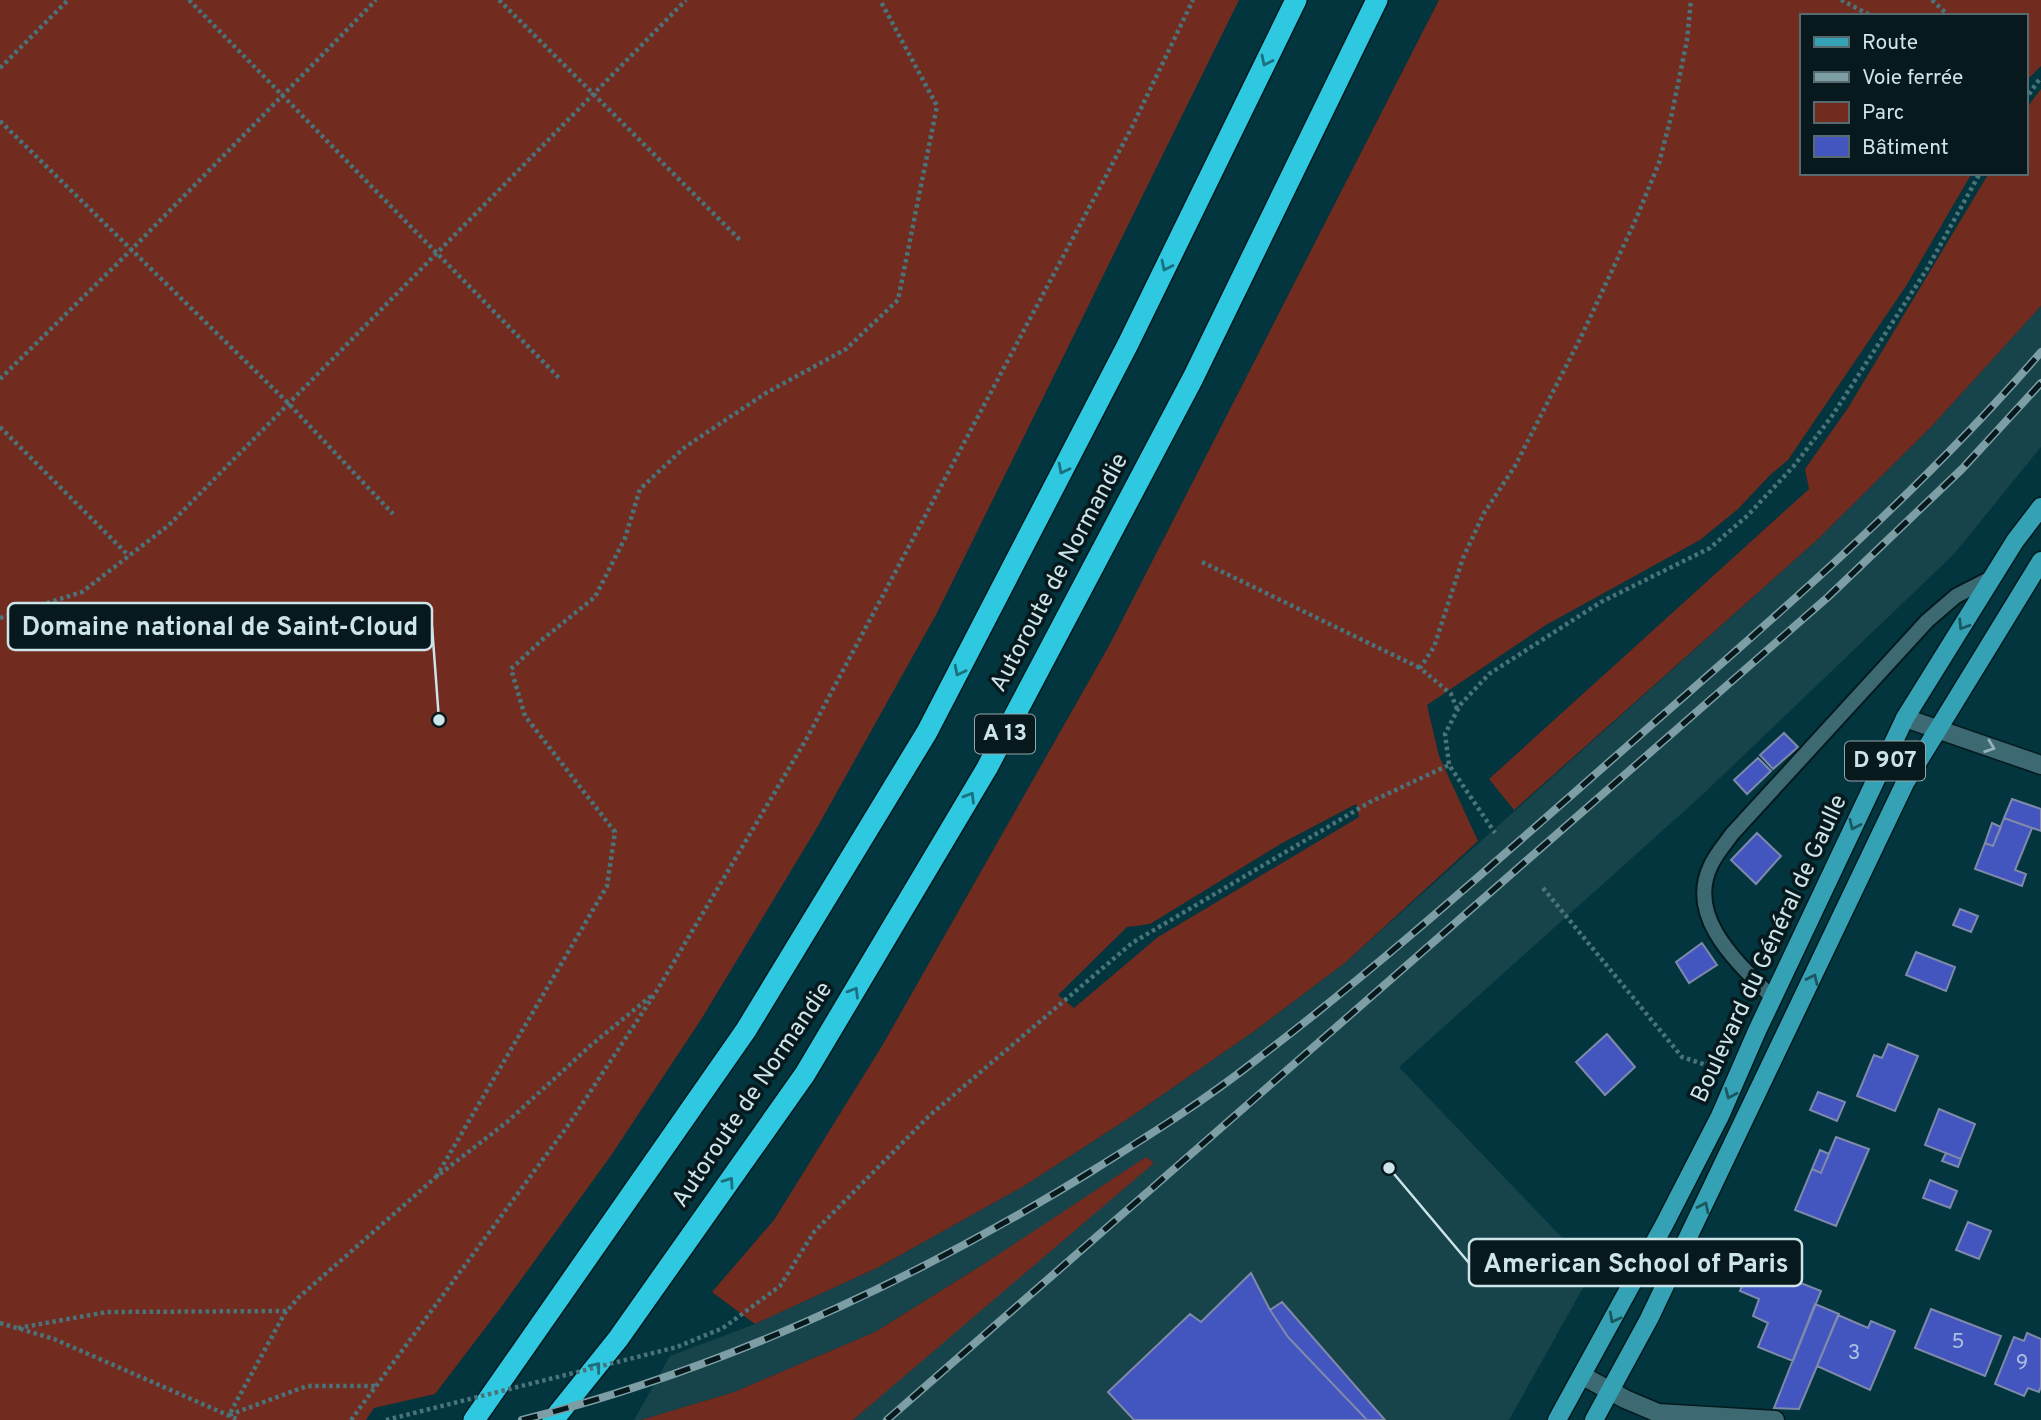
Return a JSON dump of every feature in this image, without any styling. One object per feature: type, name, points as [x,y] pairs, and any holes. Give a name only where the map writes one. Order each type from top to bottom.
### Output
[{"type":"highway","name":"Autoroute de Normandie","points":[[474,1420],[746,1030],[927,732],[1121,356],[1296,0]]},
{"type":"highway","name":"Autoroute de Normandie","points":[[553,1420],[618,1339],[805,1074],[987,768],[1192,379],[1377,0]]},
{"type":"main road","name":"Boulevard du Général de Gaulle","points":[[1558,1420],[1720,1116],[1905,718],[2015,541],[2041,507]]},
{"type":"main road","name":"Boulevard du Général de Gaulle","points":[[1594,1420],[1655,1307],[1905,783],[2041,561]]},
{"type":"street","points":[[1905,718],[2041,765]]},
{"type":"street","points":[[1583,1376],[1658,1413],[1775,1420]]},
{"type":"lane","points":[[1773,998],[1720,942],[1707,915],[1704,890],[1710,866],[1732,834],[1927,621],[1956,596],[1993,577]]},
{"type":"path","points":[[0,68],[68,0]]},
{"type":"path","points":[[189,0],[560,379]]},
{"type":"path","points":[[0,379],[132,249],[376,0]]},
{"type":"path","points":[[499,0],[740,240]]},
{"type":"path","points":[[0,618],[82,592],[169,525],[685,0]]},
{"type":"path","points":[[436,1177],[607,886],[615,832],[525,716],[511,669],[595,597],[625,538],[640,489],[697,440],[766,393],[846,349],[898,300],[937,106],[880,0]]},
{"type":"path","points":[[351,1420],[569,1124],[656,992],[807,738],[1126,139],[1193,0]]},
{"type":"path","points":[[1420,668],[1434,647],[1463,558],[1484,513],[1514,466],[1581,337],[1659,163],[1687,40],[1691,0]]},
{"type":"path","points":[[1842,0],[1868,14]]},
{"type":"path","points":[[1932,0],[1947,14]]},
{"type":"path","points":[[2027,92],[2041,77]]},
{"type":"path","points":[[0,121],[288,402],[393,514]]},
{"type":"path","points":[[1495,833],[1449,765],[1445,734],[1457,709],[1489,674],[1601,602],[1710,548],[1747,516],[1793,467],[1832,416],[1927,269],[1979,175]]},
{"type":"path","points":[[0,427],[129,556]]},
{"type":"path","points":[[1202,562],[1420,668],[1451,694],[1457,709]]},
{"type":"path","points":[[386,1420],[677,1347],[723,1328],[780,1286],[814,1232],[929,1116],[1132,943],[1370,802],[1449,765]]},
{"type":"path","points":[[1542,888],[1682,1057],[1706,1065],[1716,1056]]},
{"type":"path","points":[[229,1415],[287,1311],[298,1298],[436,1177],[507,1122],[590,1046],[656,992]]},
{"type":"path","points":[[18,1328],[107,1312],[287,1311]]},
{"type":"path","points":[[0,1324],[54,1339],[239,1420]]},
{"type":"path","points":[[229,1415],[307,1386],[374,1387]]},
{"type":"shaded area","points":[[2041,306],[2041,447],[1954,554],[1700,797],[1399,1067],[1593,1270],[1509,1420],[853,1420],[898,1381],[990,1260],[875,1332],[734,1392],[634,1420],[670,1356],[755,1324],[879,1267],[1024,1186],[1129,1118],[1253,1032],[1346,962],[1818,539],[1931,427]]},
{"type":"green space","points":[[0,0],[1239,0],[937,613],[818,826],[702,1018],[610,1157],[435,1394],[374,1408],[366,1420],[0,1420]]},
{"type":"green space","points":[[1439,0],[2041,0],[2041,66],[2027,80],[2027,14],[1800,14],[1800,175],[1971,175],[1906,286],[1788,460],[1738,509],[1700,540],[1546,625],[1427,705],[1439,756],[1478,841],[1346,962],[1253,1032],[1129,1118],[1024,1186],[879,1267],[755,1324],[712,1292],[774,1220],[882,1046],[1110,644]],"holes":[[[1356,804],[1359,817],[1158,937],[1074,1008],[1058,995],[1127,927],[1150,924],[1284,842]]]},
{"type":"green space","points":[[2041,89],[2041,306],[1931,427],[1818,539],[1514,810],[1489,779],[1809,489],[1805,469],[1848,408],[1988,175],[2027,175],[2027,107]]},
{"type":"green space","points":[[1146,1157],[1154,1163],[853,1420],[641,1420],[734,1392],[875,1332]]},
{"type":"building","points":[[1784,733],[1798,747],[1773,769],[1760,755]]},
{"type":"building","points":[[1758,758],[1771,771],[1747,794],[1734,780]]},
{"type":"building","points":[[2012,799],[2041,809],[2041,831],[2004,818]]},
{"type":"building","points":[[2004,818],[2032,828],[2015,870],[2026,874],[2022,886],[1975,869],[1985,843],[1993,846]]},
{"type":"building","points":[[1992,823],[2001,827],[1993,846],[1985,843]]},
{"type":"building","points":[[1757,833],[1781,856],[1756,884],[1731,860]]},
{"type":"building","points":[[1960,909],[1978,916],[1971,932],[1953,925]]},
{"type":"building","points":[[1702,943],[1717,965],[1689,983],[1676,962]]},
{"type":"building","points":[[1916,952],[1955,967],[1946,991],[1906,975]]},
{"type":"building","points":[[1607,1034],[1635,1067],[1605,1095],[1576,1062]]},
{"type":"building","points":[[1888,1044],[1918,1056],[1895,1111],[1857,1096],[1874,1055],[1882,1058]]},
{"type":"building","points":[[1818,1092],[1845,1102],[1837,1121],[1810,1110]]},
{"type":"building","points":[[1939,1109],[1975,1124],[1961,1159],[1925,1145]]},
{"type":"building","points":[[1836,1137],[1869,1149],[1836,1226],[1795,1210],[1812,1169],[1821,1173]]},
{"type":"building","points":[[1820,1150],[1829,1154],[1821,1173],[1812,1169]]},
{"type":"building","points":[[1946,1153],[1961,1159],[1958,1167],[1942,1161]]},
{"type":"building","points":[[1930,1180],[1957,1191],[1950,1208],[1923,1198]]},
{"type":"building","points":[[1968,1222],[1991,1231],[1979,1259],[1956,1250]]},
{"type":"building","points":[[1751,1263],[1821,1291],[1793,1361],[1758,1347],[1768,1323],[1753,1316],[1759,1299],[1740,1291]]},
{"type":"building","points":[[1251,1273],[1288,1337],[1367,1420],[1134,1420],[1108,1392],[1190,1314],[1201,1322]]},
{"type":"building","points":[[1282,1302],[1385,1420],[1367,1420],[1288,1337],[1270,1310]]},
{"type":"building","points":[[1815,1304],[1839,1314],[1799,1409],[1774,1408]]},
{"type":"building","points":[[1931,1309],[2001,1336],[1985,1376],[1915,1348]]},
{"type":"building","points":[[1838,1315],[1868,1328],[1871,1321],[1895,1331],[1870,1390],[1817,1366]]},
{"type":"building","points":[[2027,1333],[2041,1339],[2041,1386],[2039,1392],[2028,1388],[2024,1396],[1995,1384],[2014,1337],[2024,1341]]},
{"type":"railway","points":[[522,1420],[597,1399],[744,1348],[887,1284],[1025,1211],[1134,1145],[1216,1090],[1397,947],[1840,558],[1943,458],[2041,352]]},
{"type":"railway","points":[[887,1420],[1828,597],[1962,469],[2041,383]]},
{"type":"place","name":"Domaine national de Saint-Cloud","points":[[439,720]]},
{"type":"place","name":"American School of Paris","points":[[1389,1168]]}]
